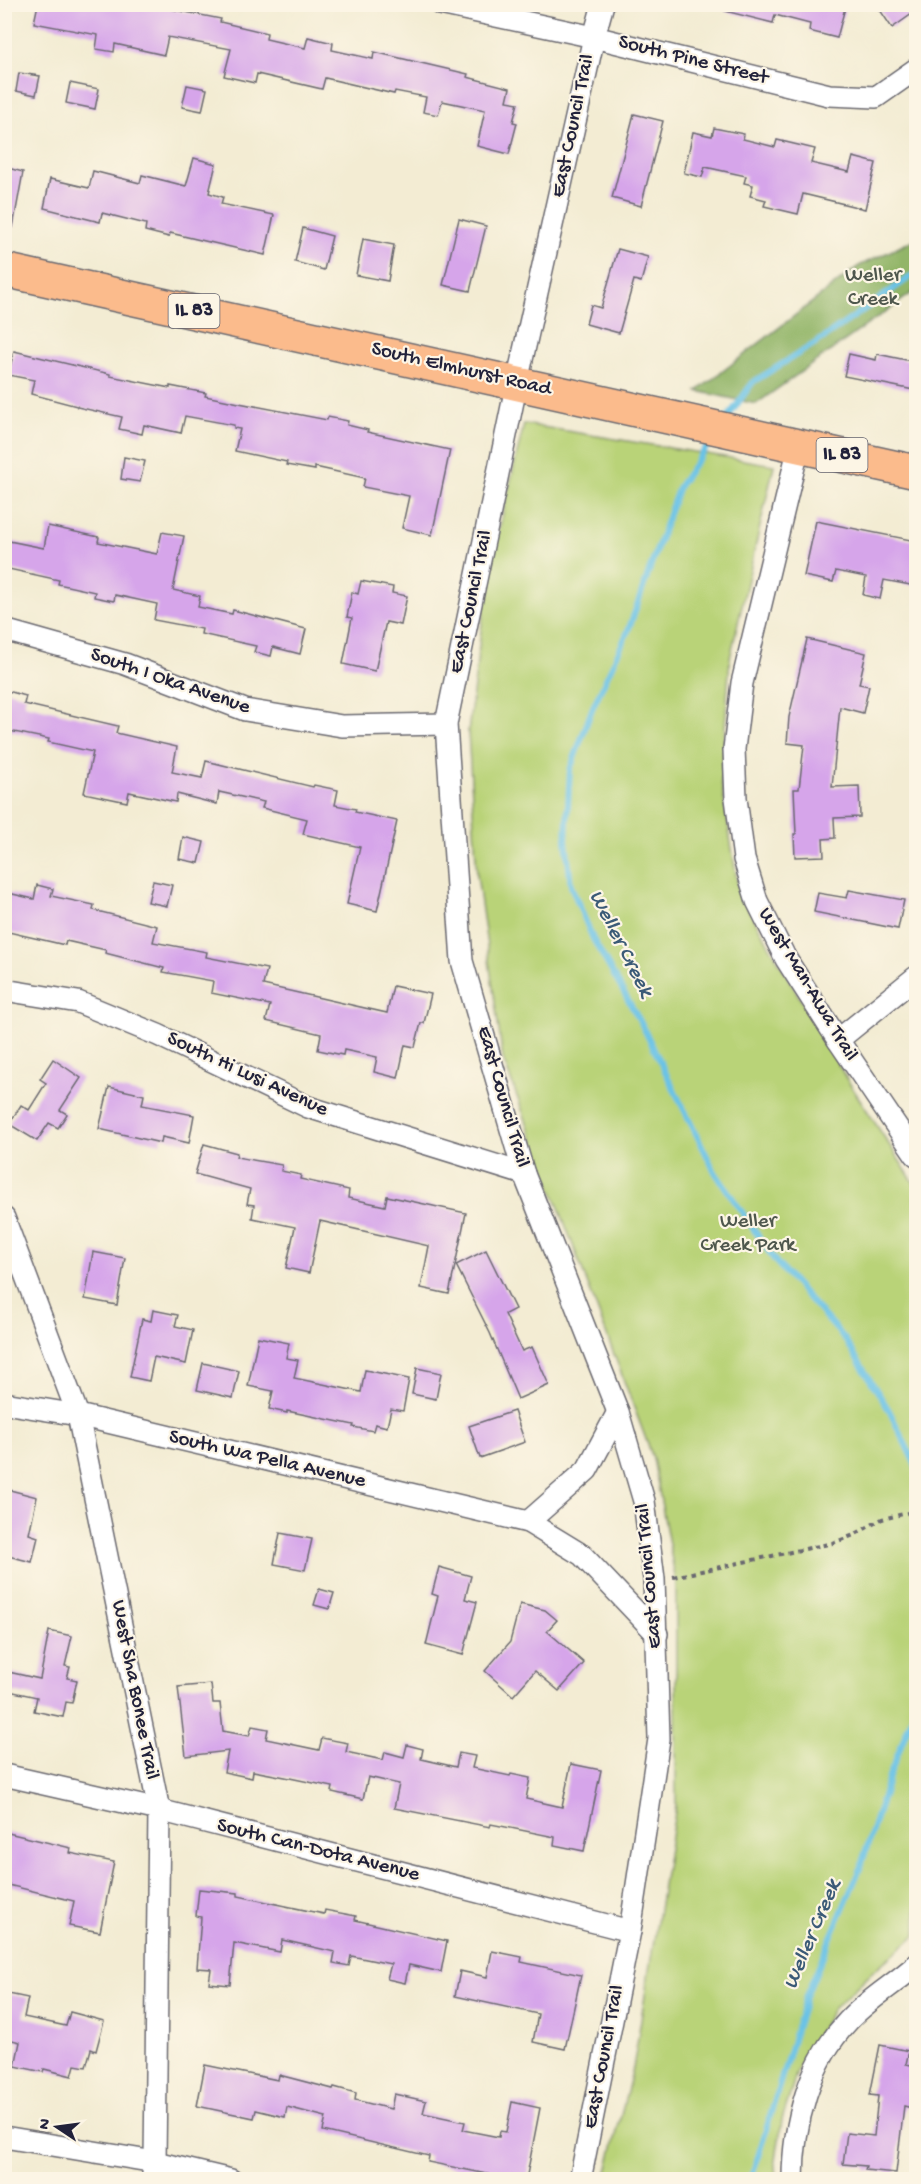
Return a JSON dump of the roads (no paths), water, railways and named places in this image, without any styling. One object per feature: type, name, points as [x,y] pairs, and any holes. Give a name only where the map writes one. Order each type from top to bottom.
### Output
[{"type":"main road","name":"South Elmhurst Road","points":[[4,270],[916,472]]},
{"type":"street","name":"South Pine Street","points":[[440,4],[594,37],[829,95],[876,97],[916,69]]},
{"type":"street","name":"East Council Trail","points":[[580,2180],[630,1931],[659,1739],[654,1579],[644,1501],[618,1412],[524,1174],[462,961],[446,724],[517,382],[603,4]]},
{"type":"street","name":"West Man-Awa Trail","points":[[799,446],[742,683],[734,749],[736,798],[744,859],[757,901],[786,959],[916,1155]]},
{"type":"street","name":"South I Oka Avenue","points":[[4,630],[125,664],[245,710],[342,726],[446,724]]},
{"type":"street","points":[[838,1040],[916,977]]},
{"type":"street","name":"South Hi Lusi Avenue","points":[[4,990],[78,1002],[158,1035],[308,1107],[524,1174]]},
{"type":"street","name":"West Sha Bonee Trail","points":[[4,1218],[78,1414],[159,1810],[154,2171]]},
{"type":"street","name":"South Wa Pella Avenue","points":[[4,1403],[78,1414],[528,1522],[582,1555],[657,1634]]},
{"type":"street","points":[[528,1522],[587,1470],[618,1412]]},
{"type":"street","name":"South Can-Dota Avenue","points":[[4,1774],[159,1810],[630,1931]]},
{"type":"street","points":[[793,2180],[796,2132],[819,2060],[848,2020],[916,1966]]},
{"type":"street","points":[[4,2137],[154,2171],[231,2180]]},
{"type":"waterway","name":"Weller Creek","points":[[726,420],[753,382],[822,339],[916,273]]},
{"type":"waterway","name":"Weller Creek","points":[[713,438],[679,486],[628,631],[592,709],[570,770],[566,840],[571,886],[593,939],[640,1021],[715,1172],[775,1261],[844,1338],[889,1410],[916,1466]]},
{"type":"waterway","name":"Weller Creek","points":[[751,2180],[806,1996],[861,1866],[889,1777],[916,1706]]},
{"type":"park label","name":"Weller Creek Park","points":[[748,1234]]}]
